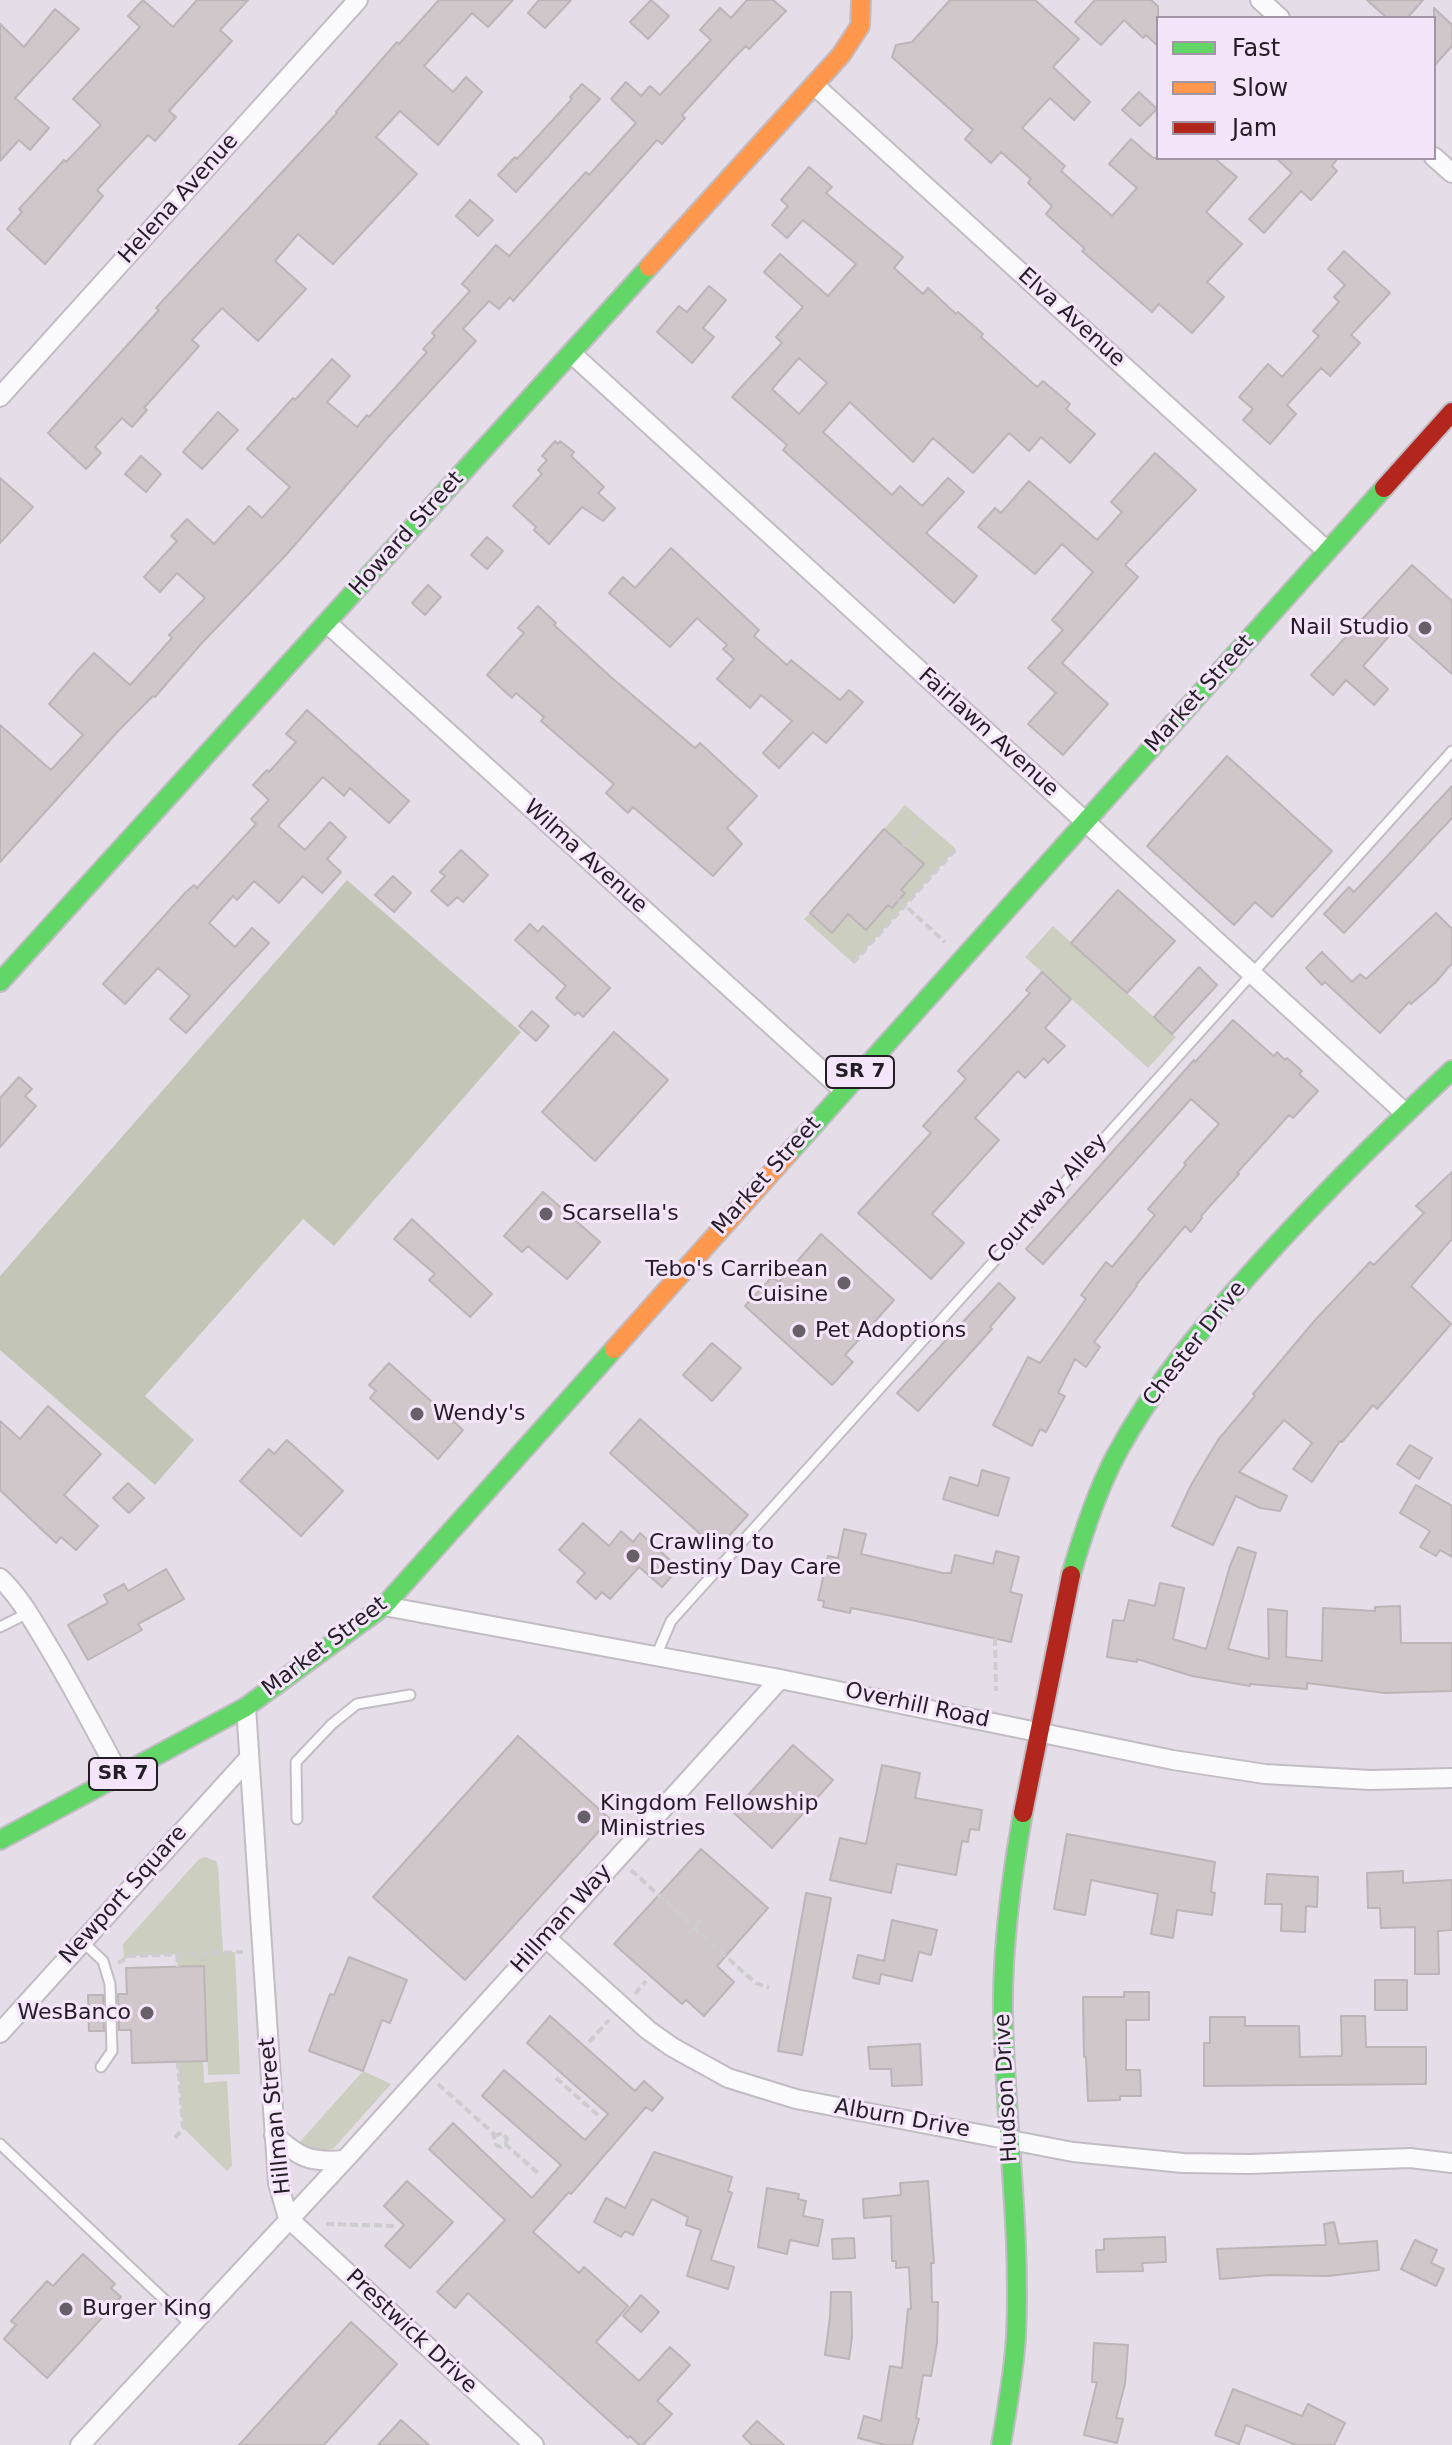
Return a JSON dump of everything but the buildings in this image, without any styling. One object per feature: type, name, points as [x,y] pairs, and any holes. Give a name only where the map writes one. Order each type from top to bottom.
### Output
[{"type":"street","name":"Helena Avenue","points":[[0,397],[358,0]]},
{"type":"street","name":"Howard Street","points":[[0,982],[814,85],[854,37],[862,17],[861,0]]},
{"type":"street","points":[[1260,0],[1278,16]]},
{"type":"street","name":"Elva Avenue","points":[[814,85],[1327,551]]},
{"type":"street","points":[[1436,159],[1452,173]]},
{"type":"street","name":"Fairlawn Avenue","points":[[571,353],[1405,1113]]},
{"type":"street","name":"Market Street","points":[[0,1840],[246,1707],[384,1606],[1452,412]]},
{"type":"street","name":"Wilma Avenue","points":[[327,623],[843,1090]]},
{"type":"street","name":"Chester Drive","points":[[1039,1731],[1064,1601],[1077,1552],[1100,1489],[1131,1429],[1169,1370],[1319,1197],[1452,1070]]},
{"type":"street","points":[[0,1578],[28,1613],[120,1776]]},
{"type":"street","name":"Overhill Road","points":[[384,1606],[780,1679],[1173,1760],[1265,1774],[1370,1780],[1452,1778]]},
{"type":"street","name":"Hillman Way","points":[[288,2218],[780,1679]]},
{"type":"street","name":"Hillman Street","points":[[80,2445],[288,2218],[278,2183],[274,2135],[246,1707]]},
{"type":"street","name":"Hudson Drive","points":[[1001,2445],[1013,2378],[1018,2318],[1003,2011],[1006,1933],[1016,1845],[1039,1731]]},
{"type":"street","name":"Newport Square","points":[[0,2033],[249,1758]]},
{"type":"street","name":"Alburn Drive","points":[[545,1937],[648,2030],[672,2047],[728,2078],[796,2099],[1073,2152],[1183,2163],[1250,2164],[1410,2158],[1452,2163]]},
{"type":"street","points":[[274,2135],[297,2155],[310,2160],[344,2160]]},
{"type":"street","name":"Prestwick Drive","points":[[288,2218],[534,2445]]},
{"type":"lane","name":"Courtway Alley","points":[[656,1656],[671,1621],[1452,751]]},
{"type":"lane","points":[[0,1627],[28,1613]]},
{"type":"lane","points":[[297,1819],[296,1762],[332,1724],[357,1704],[410,1695]]},
{"type":"lane","points":[[82,1941],[103,1961],[112,1994],[112,2051],[101,2067]]},
{"type":"lane","points":[[0,2144],[190,2324]]},
{"type":"path","points":[[903,846],[925,822]]},
{"type":"path","points":[[853,963],[956,849]]},
{"type":"path","points":[[899,900],[963,958]]},
{"type":"path","points":[[995,1638],[996,1691]]},
{"type":"path","points":[[617,1858],[756,1983],[769,1988]]},
{"type":"path","points":[[688,1935],[704,1916]]},
{"type":"path","points":[[107,1970],[130,1956],[262,1951]]},
{"type":"path","points":[[177,1954],[178,1967]]},
{"type":"path","points":[[175,2138],[183,2128],[178,2063]]},
{"type":"path","points":[[424,2072],[494,2136],[496,2145],[501,2147],[505,2144],[507,2139],[503,2133],[494,2136]]},
{"type":"path","points":[[556,2078],[599,2116]]},
{"type":"path","points":[[505,2144],[539,2174]]},
{"type":"path","points":[[326,2224],[398,2226]]},
{"type":"shaded area","points":[[905,805],[956,849],[853,963],[804,919],[810,913],[832,932],[848,914],[888,905],[892,908],[905,894],[901,890],[923,864],[884,829]]},
{"type":"shaded area","points":[[1053,926],[1176,1037],[1148,1068],[1025,957]]},
{"type":"shaded area","points":[[205,1857],[216,1861],[218,1867],[223,1952],[235,1952],[240,2074],[208,2075],[204,1966],[178,1967],[177,1954],[130,1956],[124,1960],[123,1944],[199,1859]]},
{"type":"shaded area","points":[[203,2061],[204,2083],[227,2081],[232,2166],[227,2171],[183,2128],[178,2063]]},
{"type":"shaded area","points":[[363,2071],[391,2084],[334,2148],[316,2150],[298,2144]]},
{"type":"green space","points":[[347,880],[521,1032],[334,1246],[303,1219],[145,1396],[194,1440],[155,1485],[0,1350],[0,1276]]},
{"type":"traffic: fast","points":[[0,982],[649,267]]},
{"type":"traffic: fast","points":[[789,1153],[1384,488]]},
{"type":"traffic: fast","points":[[1071,1575],[1090,1514],[1109,1469],[1145,1406],[1178,1360],[1231,1295],[1299,1221],[1452,1070]]},
{"type":"traffic: fast","points":[[0,1840],[246,1707],[384,1606],[614,1349]]},
{"type":"traffic: fast","points":[[1001,2445],[1014,2364],[1017,2296],[1003,1988],[1008,1913],[1023,1813]]},
{"type":"traffic: slow","points":[[649,267],[841,55],[860,26],[861,0]]},
{"type":"traffic: slow","points":[[614,1349],[789,1153]]},
{"type":"traffic: jam","points":[[1384,488],[1452,412]]},
{"type":"traffic: jam","points":[[1023,1813],[1071,1575]]},
{"type":"place","name":"Nail Studio","points":[[1425,628]]},
{"type":"place","name":"Scarsella's","points":[[546,1214]]},
{"type":"place","name":"Tebo's Carribean Cuisine","points":[[844,1283]]},
{"type":"place","name":"Pet Adoptions","points":[[799,1331]]},
{"type":"place","name":"Wendy's","points":[[417,1414]]},
{"type":"place","name":"Crawling to Destiny Day Care","points":[[633,1556]]},
{"type":"place","name":"Kingdom Fellowship Ministries","points":[[584,1817]]},
{"type":"place","name":"WesBanco","points":[[147,2013]]},
{"type":"place","name":"Burger King","points":[[66,2309]]}]
